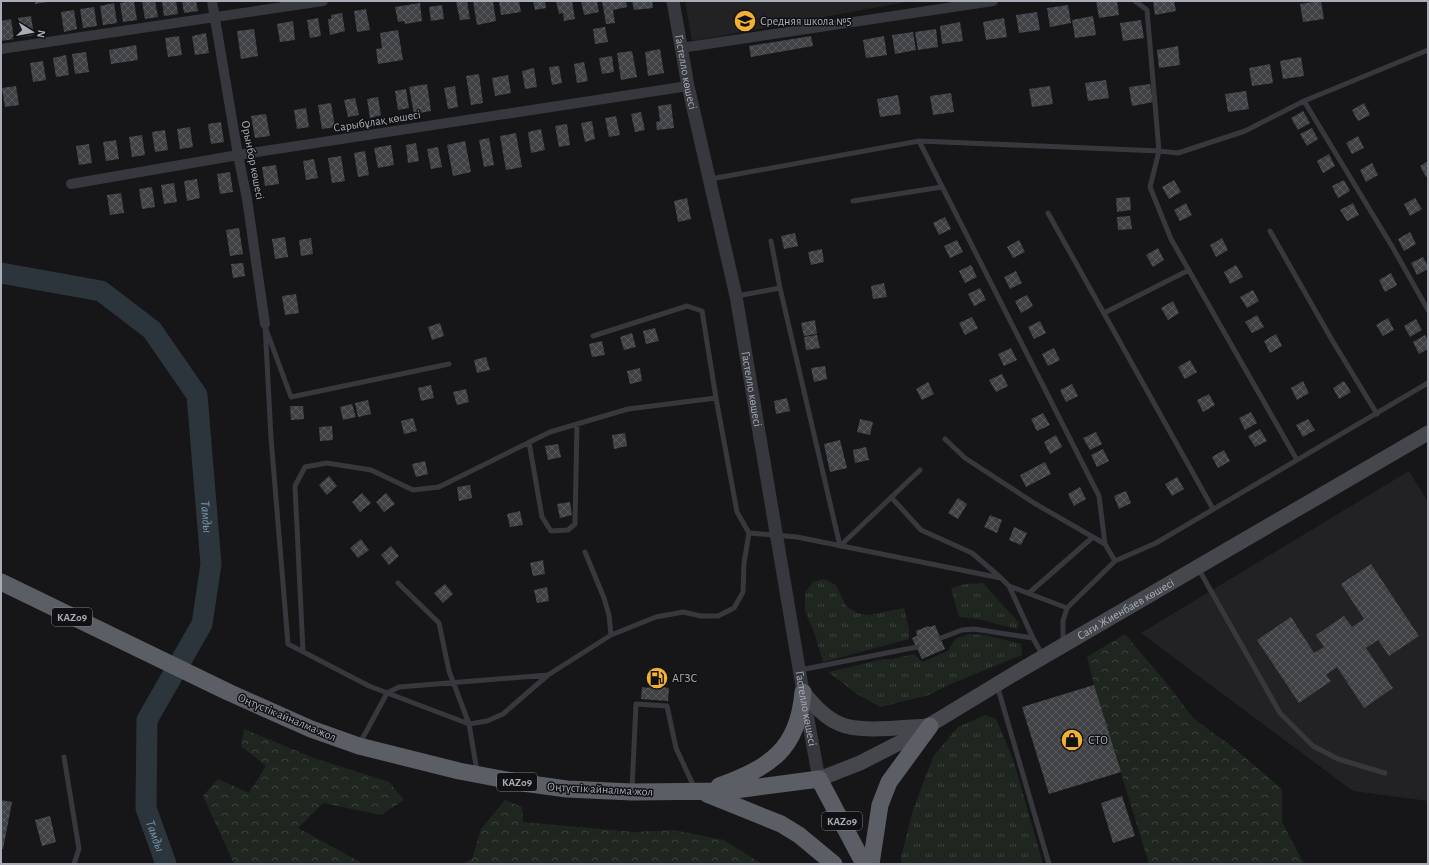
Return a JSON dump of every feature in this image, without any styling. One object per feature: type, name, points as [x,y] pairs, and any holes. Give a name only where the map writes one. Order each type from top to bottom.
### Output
[{"type":"highway","name":"Оңтүстік айналма жол","points":[[1,582],[228,692],[311,729],[359,746],[477,775],[567,789],[632,792],[699,792],[751,789],[819,779]]},
{"type":"highway","points":[[699,792],[746,776],[779,754],[794,734],[801,709],[802,692]]},
{"type":"highway","points":[[871,864],[880,805],[887,788],[899,767],[930,726]]},
{"type":"highway","name":"KAZ09","points":[[819,779],[864,864]]},
{"type":"highway","name":"KAZ09","points":[[699,792],[781,824],[799,835],[834,864]]},
{"type":"main road","name":"Сағи Жиенбаев көшесі","points":[[819,779],[886,750],[930,726],[997,684],[1428,433]]},
{"type":"main road","points":[[802,692],[815,706],[841,725],[882,729],[930,726]]},
{"type":"street","name":"Орынбор көшесі","points":[[212,1],[238,155],[247,199],[265,324]]},
{"type":"street","points":[[1,49],[214,16],[323,1]]},
{"type":"street","name":"Гастелло көшесі","points":[[673,1],[688,86],[736,296],[802,692],[819,779]]},
{"type":"street","points":[[681,48],[959,4],[993,1]]},
{"type":"street","name":"Сарыбұлақ көшесі","points":[[71,184],[238,155],[688,86]]},
{"type":"lane","points":[[1134,1],[1147,10],[1159,151],[1150,187],[1171,239],[1298,460]]},
{"type":"lane","points":[[710,179],[919,141],[1178,153],[1245,131],[1304,101],[1428,50]]},
{"type":"lane","points":[[1304,101],[1393,248],[1428,310]]},
{"type":"lane","points":[[919,141],[1098,496],[1105,544],[1115,561]]},
{"type":"lane","points":[[853,201],[942,187]]},
{"type":"lane","points":[[1048,213],[1213,509]]},
{"type":"lane","points":[[1270,231],[1332,340],[1377,414]]},
{"type":"lane","points":[[771,241],[780,288],[840,546]]},
{"type":"lane","points":[[1104,313],[1189,270]]},
{"type":"lane","points":[[736,296],[780,288]]},
{"type":"lane","points":[[265,324],[271,438],[288,644],[369,686],[469,724],[487,721],[503,714],[548,675],[611,635],[656,617],[683,612],[701,616],[718,616],[734,608],[743,592],[744,563],[749,534],[737,512],[702,311],[687,306],[593,336]]},
{"type":"lane","points":[[265,324],[291,397],[449,364]]},
{"type":"lane","points":[[1063,646],[1063,621],[1068,608],[1115,561],[1156,543],[1428,383]]},
{"type":"lane","points":[[302,651],[295,486],[304,468],[327,463],[371,470],[413,490],[439,487],[550,432],[628,409],[716,398]]},
{"type":"lane","points":[[529,442],[542,517],[551,531],[568,530],[575,524],[577,424]]},
{"type":"lane","points":[[945,439],[971,462],[1034,503],[1105,544]]},
{"type":"lane","points":[[840,546],[920,470]]},
{"type":"lane","points":[[891,497],[920,530],[972,553],[1010,586],[1068,608]]},
{"type":"lane","points":[[749,534],[776,535],[840,546],[1001,578]]},
{"type":"lane","points":[[1029,594],[1093,537]]},
{"type":"lane","points":[[585,552],[604,598],[609,615],[611,635]]},
{"type":"lane","points":[[1198,567],[1280,713],[1313,746],[1338,759],[1385,773]]},
{"type":"lane","points":[[398,583],[439,623],[448,671],[469,724],[477,775]]},
{"type":"lane","points":[[1010,586],[1033,638],[1044,657]]},
{"type":"lane","points":[[941,638],[962,630],[974,629],[1033,638]]},
{"type":"lane","points":[[799,670],[917,647]]},
{"type":"lane","points":[[359,746],[387,693],[399,687],[548,675]]},
{"type":"lane","points":[[997,684],[1049,864]]},
{"type":"lane","points":[[632,792],[636,704],[667,706],[676,748],[699,792]]},
{"type":"lane","points":[[64,757],[79,849],[74,864]]},
{"type":"shaded area","name":"Средняя школа №5","points":[[685,1],[912,1],[692,41]]},
{"type":"shaded area","points":[[1409,471],[1428,502],[1428,801],[1353,791],[1141,633]]},
{"type":"green space","points":[[824,579],[836,585],[846,606],[857,613],[868,615],[904,608],[909,629],[909,639],[823,662],[814,632],[805,611],[805,593],[813,582]]},
{"type":"green space","points":[[983,583],[1019,623],[1017,629],[978,619],[959,617],[951,588],[966,584]]},
{"type":"green space","points":[[969,634],[985,635],[1021,644],[1022,655],[953,683],[929,695],[880,707],[857,694],[828,672],[884,659],[893,659],[914,654],[922,662],[948,651],[955,639]]},
{"type":"green space","points":[[1125,634],[1164,680],[1193,718],[1230,745],[1282,789],[1282,822],[1304,864],[1149,864],[1094,685],[1087,657]]},
{"type":"green space","points":[[985,715],[996,719],[1013,759],[1043,864],[902,864],[901,857],[913,810],[933,757],[958,727]]},
{"type":"green space","points":[[244,729],[314,758],[389,782],[404,800],[381,815],[323,803],[298,828],[364,864],[234,864],[203,796],[218,779],[249,793],[266,766],[241,746]]},
{"type":"green space","points":[[505,800],[522,807],[523,822],[634,832],[674,830],[724,840],[762,864],[463,864],[472,859],[481,829]]},
{"type":"building","points":[[35,1],[47,1],[47,2],[35,4]]},
{"type":"building","points":[[134,1],[137,20],[123,22],[120,3]]},
{"type":"building","points":[[142,1],[155,1],[158,17],[145,19]]},
{"type":"building","points":[[162,1],[176,1],[178,14],[164,16]]},
{"type":"building","points":[[182,1],[196,1],[198,11],[184,13]]},
{"type":"building","points":[[467,1],[470,19],[460,20],[456,2]]},
{"type":"building","points":[[473,1],[493,1],[496,21],[477,25]]},
{"type":"building","points":[[499,1],[519,1],[521,12],[501,15]]},
{"type":"building","points":[[533,1],[545,1],[546,8],[535,10]]},
{"type":"building","points":[[556,1],[572,1],[575,19],[564,21],[563,13],[559,14]]},
{"type":"building","points":[[581,1],[597,1],[599,12],[584,15]]},
{"type":"building","points":[[602,1],[626,1],[627,7],[613,10],[615,23],[606,24]]},
{"type":"building","points":[[632,1],[652,1],[653,8],[634,10]]},
{"type":"building","points":[[1096,1],[1117,1],[1119,15],[1099,18]]},
{"type":"building","points":[[1153,1],[1174,1],[1176,11],[1155,15]]},
{"type":"building","points":[[1321,1],[1324,19],[1303,22],[1300,4]]},
{"type":"building","points":[[114,3],[117,23],[103,25],[100,6]]},
{"type":"building","points":[[420,3],[422,21],[405,24],[404,21],[398,22],[395,7]]},
{"type":"building","points":[[442,5],[444,19],[431,21],[429,7]]},
{"type":"building","points":[[1068,5],[1071,23],[1050,27],[1047,8]]},
{"type":"building","points":[[94,7],[97,26],[83,28],[80,9]]},
{"type":"building","points":[[366,9],[370,30],[357,32],[354,11]]},
{"type":"building","points":[[74,10],[77,29],[64,32],[61,12]]},
{"type":"building","points":[[1037,12],[1040,30],[1019,33],[1016,15]]},
{"type":"building","points":[[342,13],[345,31],[330,35],[328,19],[331,19],[331,15]]},
{"type":"building","points":[[31,16],[34,35],[21,37],[18,18]]},
{"type":"building","points":[[1093,16],[1096,35],[1075,38],[1072,20]]},
{"type":"building","points":[[318,18],[321,36],[310,38],[307,20]]},
{"type":"building","points":[[1004,18],[1007,37],[986,40],[983,22]]},
{"type":"building","points":[[11,19],[14,39],[1,41],[1,21]]},
{"type":"building","points":[[1141,20],[1144,38],[1123,41],[1120,23]]},
{"type":"building","points":[[293,21],[295,40],[280,42],[277,24]]},
{"type":"building","points":[[960,22],[963,41],[942,44],[940,26]]},
{"type":"building","points":[[605,27],[608,42],[595,44],[593,29]]},
{"type":"building","points":[[254,29],[258,56],[241,59],[237,31]]},
{"type":"building","points":[[936,29],[938,47],[918,50],[915,32]]},
{"type":"building","points":[[398,30],[403,60],[378,64],[376,49],[382,48],[380,33]]},
{"type":"building","points":[[913,32],[916,50],[895,54],[892,35]]},
{"type":"building","points":[[206,33],[209,53],[195,55],[192,36]]},
{"type":"building","points":[[179,36],[182,55],[168,57],[165,38]]},
{"type":"building","points":[[811,36],[813,46],[751,57],[749,46]]},
{"type":"building","points":[[884,36],[887,55],[866,58],[863,40]]},
{"type":"building","points":[[136,45],[138,60],[111,64],[109,50]]},
{"type":"building","points":[[1178,46],[1180,65],[1159,68],[1157,50]]},
{"type":"building","points":[[660,49],[664,73],[648,76],[645,52]]},
{"type":"building","points":[[632,51],[637,77],[621,80],[617,53]]},
{"type":"building","points":[[86,52],[89,72],[75,74],[72,54]]},
{"type":"building","points":[[66,55],[69,75],[56,77],[53,58]]},
{"type":"building","points":[[612,56],[614,72],[602,74],[599,58]]},
{"type":"building","points":[[1301,57],[1304,76],[1283,79],[1280,61]]},
{"type":"building","points":[[43,61],[46,80],[33,82],[30,63]]},
{"type":"building","points":[[584,62],[588,81],[577,83],[574,64]]},
{"type":"building","points":[[1270,64],[1273,83],[1252,86],[1249,68]]},
{"type":"building","points":[[559,66],[562,83],[552,85],[549,67]]},
{"type":"building","points":[[534,68],[537,87],[525,89],[522,71]]},
{"type":"building","points":[[479,74],[483,103],[471,105],[466,76]]},
{"type":"building","points":[[508,75],[511,93],[495,96],[492,78]]},
{"type":"building","points":[[1106,80],[1109,98],[1088,101],[1085,83]]},
{"type":"building","points":[[427,84],[431,111],[414,114],[409,87]]},
{"type":"building","points":[[1150,84],[1153,102],[1132,106],[1129,87]]},
{"type":"building","points":[[16,86],[19,105],[5,107],[2,88]]},
{"type":"building","points":[[455,86],[458,107],[448,109],[444,88]]},
{"type":"building","points":[[1050,86],[1053,104],[1032,107],[1029,89]]},
{"type":"building","points":[[406,89],[409,108],[398,110],[395,91]]},
{"type":"building","points":[[1246,91],[1249,109],[1228,112],[1225,94]]},
{"type":"building","points":[[951,93],[954,112],[933,115],[930,96]]},
{"type":"building","points":[[898,95],[901,114],[880,117],[877,99]]},
{"type":"building","points":[[378,97],[381,115],[370,118],[367,99]]},
{"type":"building","points":[[355,98],[359,115],[348,117],[344,100]]},
{"type":"building","points":[[331,103],[335,127],[322,129],[318,105]]},
{"type":"building","points":[[1364,103],[1370,115],[1358,121],[1352,110]]},
{"type":"building","points":[[671,104],[674,128],[657,130],[656,122],[660,121],[658,106]]},
{"type":"building","points":[[306,108],[309,127],[297,129],[294,110]]},
{"type":"building","points":[[1303,111],[1310,123],[1298,130],[1291,118]]},
{"type":"building","points":[[641,112],[645,130],[635,132],[631,114]]},
{"type":"building","points":[[266,114],[270,136],[255,138],[251,116]]},
{"type":"building","points":[[616,116],[620,135],[609,137],[605,118]]},
{"type":"building","points":[[592,121],[595,139],[585,142],[581,123]]},
{"type":"building","points":[[221,122],[224,142],[211,144],[208,124]]},
{"type":"building","points":[[567,124],[570,145],[559,147],[555,126]]},
{"type":"building","points":[[190,127],[193,147],[180,149],[177,129]]},
{"type":"building","points":[[1312,128],[1318,139],[1307,146],[1300,134]]},
{"type":"building","points":[[541,129],[545,150],[531,153],[528,132]]},
{"type":"building","points":[[165,130],[168,150],[155,152],[152,132]]},
{"type":"building","points":[[516,133],[522,167],[506,170],[500,136]]},
{"type":"building","points":[[142,135],[145,155],[132,157],[129,137]]},
{"type":"building","points":[[1358,136],[1364,148],[1352,154],[1346,143]]},
{"type":"building","points":[[489,138],[494,165],[484,167],[479,140]]},
{"type":"building","points":[[116,140],[119,159],[106,161],[103,142]]},
{"type":"building","points":[[465,141],[471,172],[453,176],[447,145]]},
{"type":"building","points":[[416,143],[419,161],[408,163],[406,145]]},
{"type":"building","points":[[89,144],[92,163],[79,165],[76,146]]},
{"type":"building","points":[[391,145],[394,165],[378,168],[374,148]]},
{"type":"building","points":[[438,147],[442,167],[431,169],[427,149]]},
{"type":"building","points":[[365,151],[369,175],[358,177],[354,153]]},
{"type":"building","points":[[1329,154],[1335,166],[1323,173],[1317,161]]},
{"type":"building","points":[[341,156],[345,181],[332,183],[328,158]]},
{"type":"building","points":[[314,159],[318,178],[306,180],[303,161]]},
{"type":"building","points":[[1428,161],[1428,176],[1426,177],[1420,166]]},
{"type":"building","points":[[1372,163],[1378,175],[1366,182],[1360,170]]},
{"type":"building","points":[[276,165],[279,184],[265,186],[262,167]]},
{"type":"building","points":[[230,172],[233,192],[220,194],[217,174]]},
{"type":"building","points":[[197,179],[200,198],[187,201],[184,181]]},
{"type":"building","points":[[1174,180],[1181,192],[1169,199],[1162,187]]},
{"type":"building","points":[[1344,180],[1350,191],[1338,198],[1332,186]]},
{"type":"building","points":[[174,183],[177,202],[164,204],[161,185]]},
{"type":"building","points":[[152,187],[155,207],[142,209],[139,189]]},
{"type":"building","points":[[121,193],[124,213],[110,215],[107,195]]},
{"type":"building","points":[[1130,197],[1131,210],[1117,212],[1116,198]]},
{"type":"building","points":[[687,198],[691,219],[678,222],[674,201]]},
{"type":"building","points":[[1415,198],[1422,209],[1410,216],[1404,204]]},
{"type":"building","points":[[1186,203],[1192,215],[1180,221],[1174,210]]},
{"type":"building","points":[[1353,203],[1359,215],[1347,221],[1340,210]]},
{"type":"building","points":[[1130,216],[1132,229],[1118,230],[1117,217]]},
{"type":"building","points":[[945,217],[951,229],[939,235],[933,223]]},
{"type":"building","points":[[239,228],[243,254],[230,256],[226,230]]},
{"type":"building","points":[[1410,232],[1416,244],[1404,251],[1398,239]]},
{"type":"building","points":[[795,233],[798,246],[784,249],[781,236]]},
{"type":"building","points":[[285,237],[288,257],[275,259],[272,239]]},
{"type":"building","points":[[311,238],[313,254],[301,256],[299,240]]},
{"type":"building","points":[[1222,238],[1228,250],[1216,257],[1210,245]]},
{"type":"building","points":[[957,240],[963,252],[950,258],[944,246]]},
{"type":"building","points":[[1019,240],[1025,252],[1013,258],[1007,247]]},
{"type":"building","points":[[1158,248],[1164,260],[1153,267],[1146,255]]},
{"type":"building","points":[[822,249],[824,262],[811,265],[808,252]]},
{"type":"building","points":[[1423,257],[1428,269],[1417,275],[1411,263]]},
{"type":"building","points":[[243,263],[245,276],[233,278],[231,264]]},
{"type":"building","points":[[971,265],[977,277],[965,283],[959,271]]},
{"type":"building","points":[[1236,265],[1243,277],[1230,284],[1224,272]]},
{"type":"building","points":[[1016,271],[1022,283],[1010,289],[1004,277]]},
{"type":"building","points":[[1391,273],[1397,285],[1385,292],[1379,280]]},
{"type":"building","points":[[884,283],[887,297],[873,299],[871,286]]},
{"type":"building","points":[[980,288],[986,300],[974,306],[968,294]]},
{"type":"building","points":[[1253,290],[1259,301],[1247,308],[1240,297]]},
{"type":"building","points":[[296,294],[299,313],[285,315],[282,296]]},
{"type":"building","points":[[1027,295],[1033,306],[1021,313],[1015,301]]},
{"type":"building","points":[[1173,301],[1179,313],[1168,320],[1161,308]]},
{"type":"building","points":[[1257,315],[1264,327],[1252,333],[1245,322]]},
{"type":"building","points":[[972,317],[978,328],[965,335],[959,323]]},
{"type":"building","points":[[1388,318],[1394,330],[1383,336],[1376,325]]},
{"type":"building","points":[[1416,319],[1422,330],[1410,337],[1404,326]]},
{"type":"building","points":[[815,320],[817,334],[804,336],[801,323]]},
{"type":"building","points":[[1040,321],[1046,333],[1034,339],[1028,327]]},
{"type":"building","points":[[440,323],[444,336],[432,340],[428,327]]},
{"type":"building","points":[[655,328],[659,341],[646,344],[643,331]]},
{"type":"building","points":[[632,333],[636,347],[624,350],[620,337]]},
{"type":"building","points":[[1276,334],[1282,346],[1270,353],[1264,341]]},
{"type":"building","points":[[817,335],[820,348],[806,350],[804,337]]},
{"type":"building","points":[[1425,335],[1428,341],[1428,349],[1419,354],[1413,342]]},
{"type":"building","points":[[602,341],[605,355],[592,357],[589,344]]},
{"type":"building","points":[[1011,348],[1017,360],[1004,366],[998,354]]},
{"type":"building","points":[[1054,348],[1060,360],[1048,366],[1042,354]]},
{"type":"building","points":[[486,357],[490,370],[477,373],[474,360]]},
{"type":"building","points":[[1190,360],[1197,372],[1185,379],[1178,367]]},
{"type":"building","points":[[825,366],[827,379],[814,382],[811,368]]},
{"type":"building","points":[[640,368],[642,381],[630,384],[627,371]]},
{"type":"building","points":[[1002,374],[1008,386],[996,392],[989,380]]},
{"type":"building","points":[[1303,381],[1309,393],[1297,400],[1291,388]]},
{"type":"building","points":[[1344,381],[1351,392],[1339,399],[1333,388]]},
{"type":"building","points":[[928,382],[934,394],[922,400],[916,389]]},
{"type":"building","points":[[1072,384],[1078,396],[1066,402],[1060,390]]},
{"type":"building","points":[[431,385],[434,398],[421,401],[418,388]]},
{"type":"building","points":[[466,389],[469,402],[457,405],[453,392]]},
{"type":"building","points":[[1209,394],[1215,405],[1203,412],[1197,400]]},
{"type":"building","points":[[787,398],[790,411],[776,414],[774,401]]},
{"type":"building","points":[[368,400],[371,414],[358,417],[355,403]]},
{"type":"building","points":[[352,404],[356,417],[343,420],[340,407]]},
{"type":"building","points":[[290,406],[303,406],[304,419],[291,420]]},
{"type":"building","points":[[1251,412],[1257,423],[1245,430],[1239,418]]},
{"type":"building","points":[[1043,413],[1050,425],[1037,431],[1031,419]]},
{"type":"building","points":[[413,418],[417,431],[404,434],[401,421]]},
{"type":"building","points":[[860,419],[873,422],[870,435],[857,432]]},
{"type":"building","points":[[1308,419],[1315,430],[1303,437],[1296,425]]},
{"type":"building","points":[[332,426],[333,440],[320,441],[319,427]]},
{"type":"building","points":[[1260,429],[1267,441],[1255,447],[1248,436]]},
{"type":"building","points":[[1096,432],[1102,444],[1090,450],[1083,438]]},
{"type":"building","points":[[625,433],[627,446],[614,449],[612,435]]},
{"type":"building","points":[[1056,435],[1062,447],[1050,454],[1044,442]]},
{"type":"building","points":[[840,440],[847,468],[830,472],[824,444]]},
{"type":"building","points":[[558,444],[561,457],[548,460],[545,446]]},
{"type":"building","points":[[866,447],[869,460],[855,463],[853,450]]},
{"type":"building","points":[[1103,449],[1109,461],[1097,467],[1091,455]]},
{"type":"building","points":[[1224,450],[1230,461],[1218,468],[1212,457]]},
{"type":"building","points":[[425,461],[428,474],[416,477],[412,464]]},
{"type":"building","points":[[1045,462],[1051,474],[1026,487],[1020,475]]},
{"type":"building","points":[[329,476],[337,486],[327,495],[319,485]]},
{"type":"building","points":[[1177,477],[1184,489],[1172,496],[1165,484]]},
{"type":"building","points":[[470,485],[472,498],[459,501],[457,487]]},
{"type":"building","points":[[1080,487],[1086,499],[1074,506],[1068,494]]},
{"type":"building","points":[[1126,491],[1131,503],[1119,509],[1114,496]]},
{"type":"building","points":[[362,493],[371,503],[360,512],[352,502]]},
{"type":"building","points":[[386,493],[395,504],[384,512],[376,502]]},
{"type":"building","points":[[958,498],[967,504],[958,519],[948,513]]},
{"type":"building","points":[[570,502],[572,515],[560,518],[557,504]]},
{"type":"building","points":[[520,511],[523,525],[510,527],[507,514]]},
{"type":"building","points":[[990,515],[1002,520],[997,533],[984,527]]},
{"type":"building","points":[[1014,527],[1027,533],[1021,545],[1009,540]]},
{"type":"building","points":[[361,539],[369,550],[358,558],[350,548]]},
{"type":"building","points":[[391,546],[399,556],[389,565],[381,555]]},
{"type":"building","points":[[543,560],[545,574],[533,576],[530,563]]},
{"type":"building","points":[[1371,564],[1419,636],[1389,656],[1378,640],[1366,648],[1393,688],[1364,708],[1337,667],[1326,675],[1331,681],[1299,703],[1257,640],[1291,617],[1314,653],[1324,647],[1316,635],[1344,616],[1352,627],[1364,619],[1341,584]]},
{"type":"building","points":[[445,584],[453,594],[443,603],[434,593]]},
{"type":"building","points":[[547,587],[549,601],[537,603],[534,590]]},
{"type":"building","points":[[935,625],[945,649],[922,659],[912,638],[917,636],[916,631]]},
{"type":"building","name":"АГЗС","points":[[650,668],[665,669],[663,687],[669,688],[668,701],[641,699],[642,687],[649,688]]},
{"type":"building","name":"СТО","points":[[1094,685],[1121,772],[1049,794],[1022,707]]},
{"type":"building","points":[[1122,796],[1135,836],[1113,843],[1101,803]]},
{"type":"building","points":[[1,800],[12,802],[3,849],[1,849]]},
{"type":"building","points":[[50,816],[56,842],[42,846],[35,820]]},
{"type":"waterway","name":"Тамды","points":[[1,273],[101,291],[152,330],[197,395],[211,564],[202,624],[147,720],[146,808],[166,864]]},
{"type":"place","name":"Средняя школа №5","points":[[745,21]]},
{"type":"place","name":"АГЗС","points":[[657,678]]},
{"type":"place","name":"СТО","points":[[1072,740]]}]
